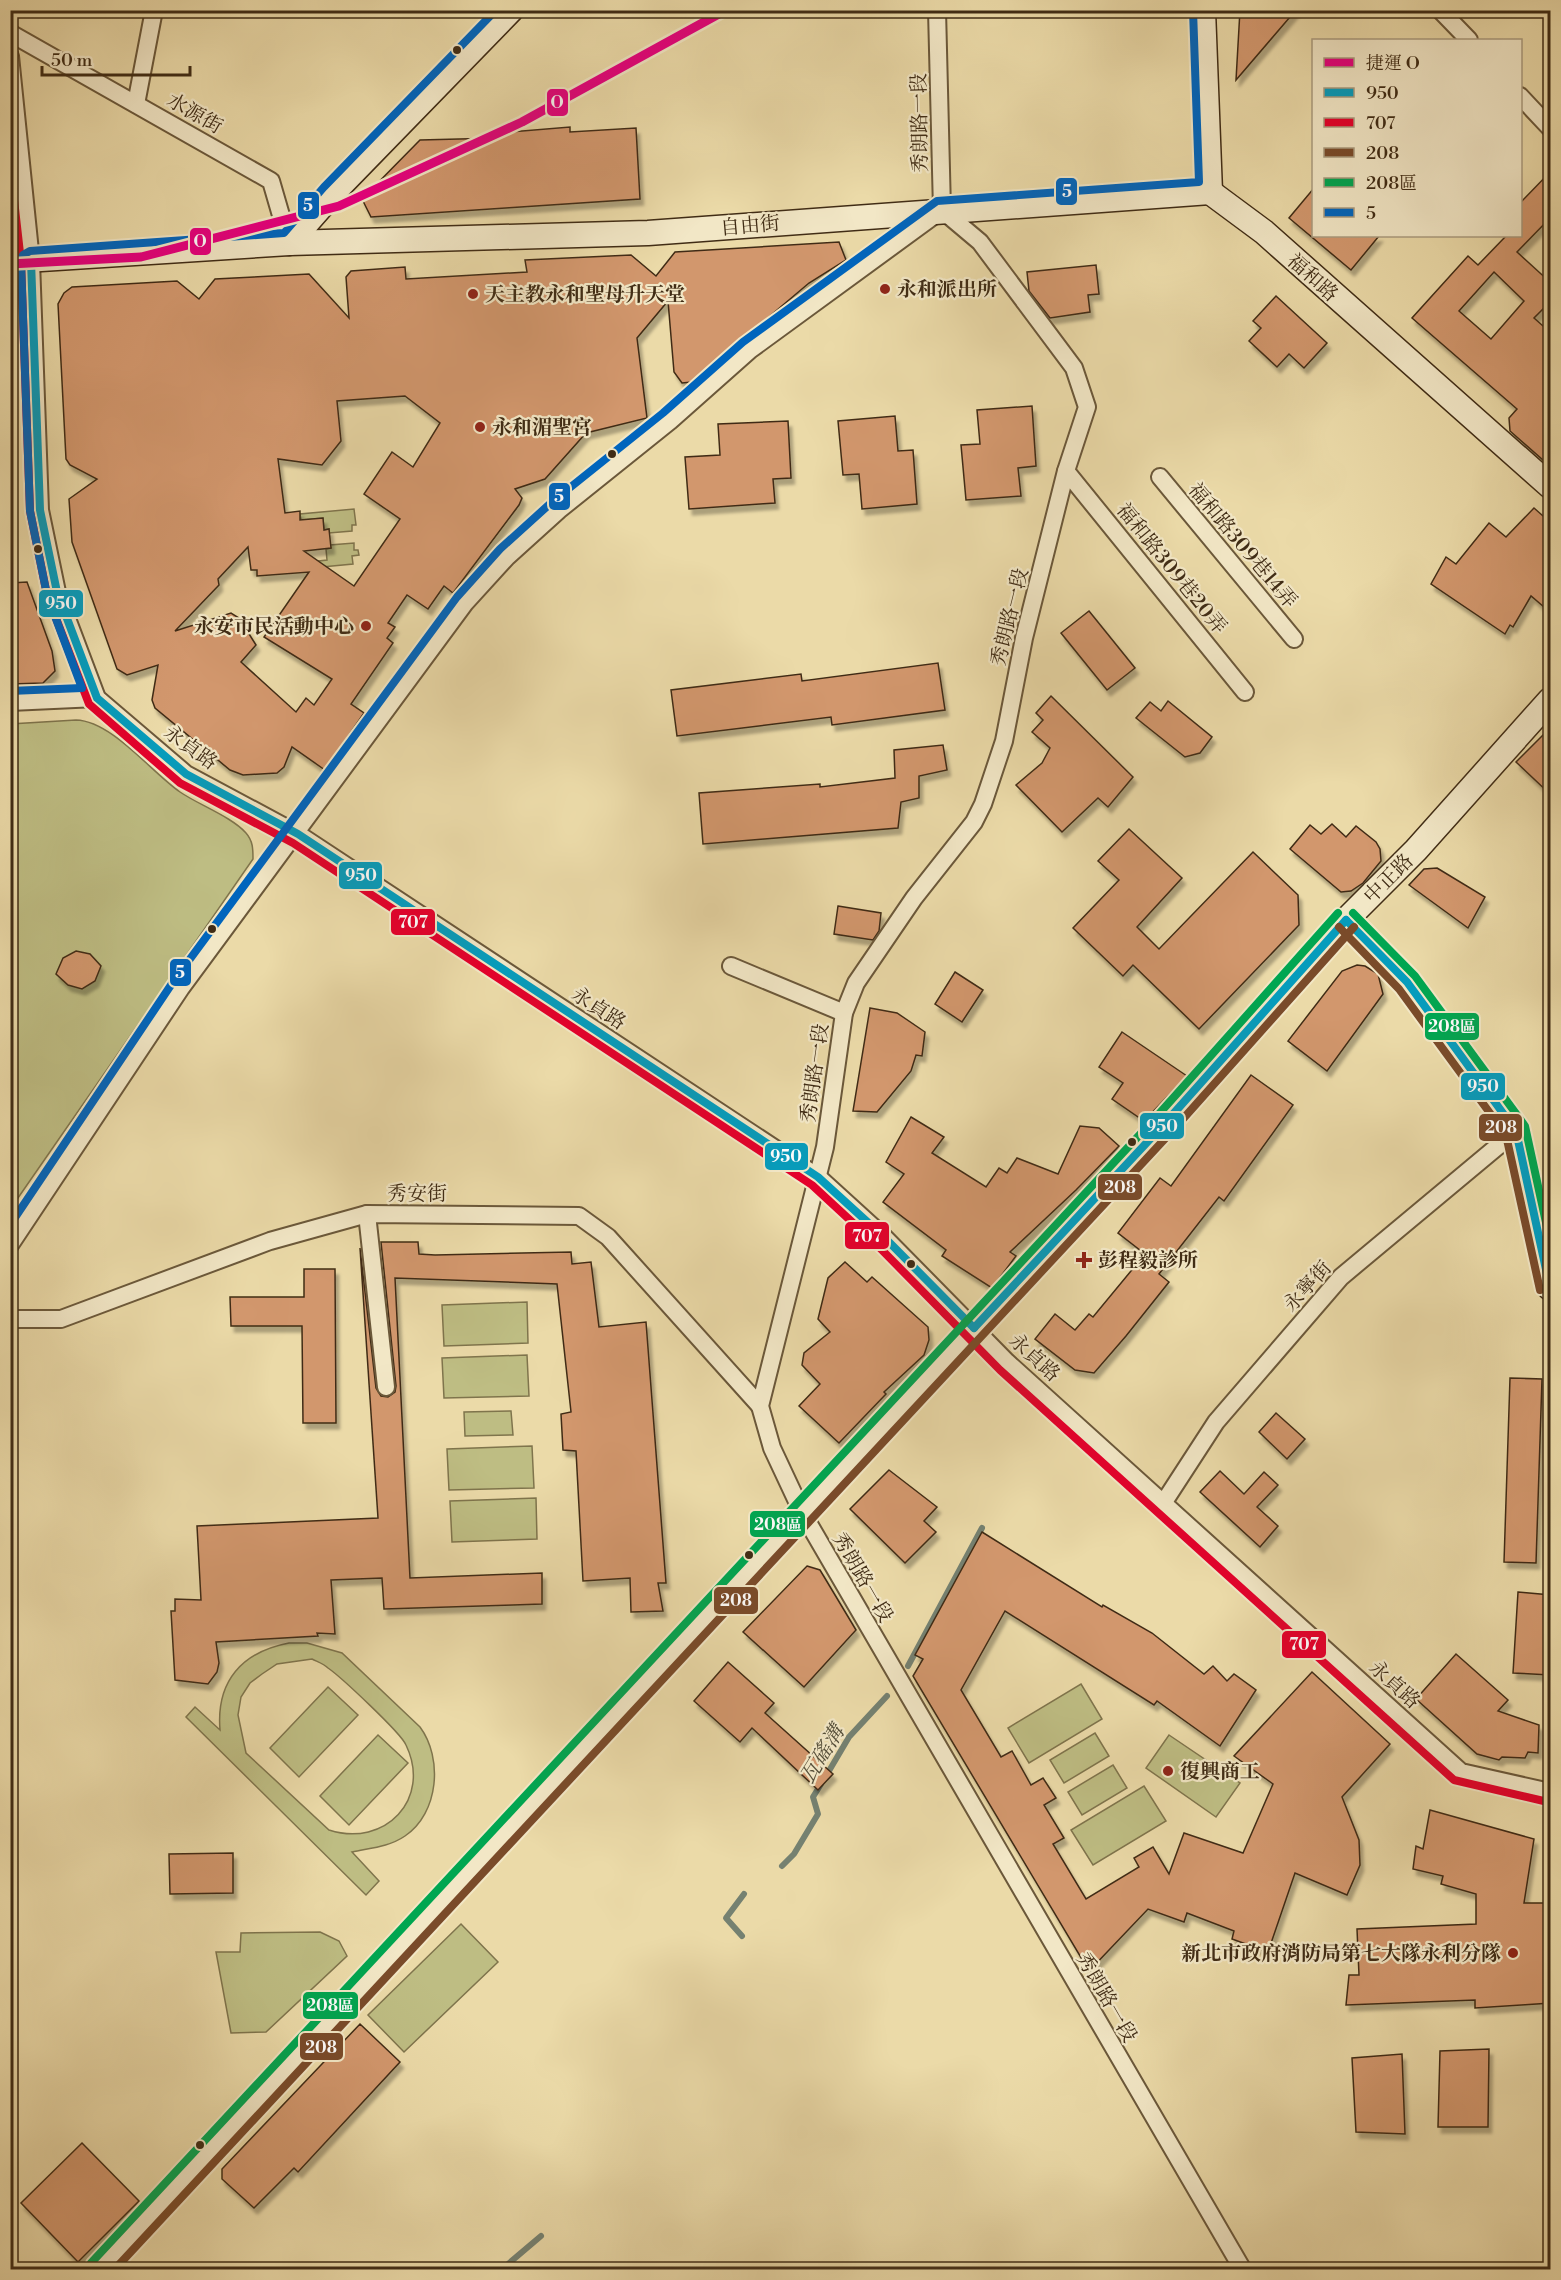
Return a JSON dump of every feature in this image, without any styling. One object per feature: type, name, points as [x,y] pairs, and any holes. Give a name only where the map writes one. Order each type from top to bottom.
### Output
[{"type":"street","points":[[136,104],[154,10]]},
{"type":"street","points":[[289,243],[332,194],[511,10]]},
{"type":"street","name":"秀朗路一段","points":[[937,10],[942,210],[980,242],[1074,368],[1087,407],[1066,471],[1024,638],[1004,741],[983,804],[974,822],[914,898],[856,982],[844,1013],[825,1148],[760,1406],[772,1448],[802,1512],[933,1740],[1241,2264]]},
{"type":"street","points":[[1203,10],[1210,192]]},
{"type":"street","points":[[1440,10],[1468,39]]},
{"type":"street","name":"水源街","points":[[10,33],[271,180],[289,243]]},
{"type":"street","name":"永貞路","points":[[10,56],[21,261],[40,510],[57,592],[97,698],[186,774],[298,834],[818,1177],[885,1238],[1007,1362],[1461,1772],[1551,1792]]},
{"type":"street","points":[[1522,97],[1551,128]]},
{"type":"street","name":"自由街","points":[[21,261],[289,243],[648,233],[1210,192]]},
{"type":"street","name":"福和路","points":[[1210,192],[1264,232],[1548,479]]},
{"type":"street","points":[[10,1245],[182,988],[298,834],[465,603],[507,557],[558,510],[670,421],[750,350],[942,210]]},
{"type":"street","name":"福和路309巷20弄","points":[[1066,471],[1245,692]]},
{"type":"street","name":"福和路309巷14弄","points":[[1160,477],[1294,639]]},
{"type":"street","points":[[10,702],[97,698]]},
{"type":"street","name":"中正路","points":[[99,2270],[1174,1113],[1346,920],[1416,850],[1551,700]]},
{"type":"street","points":[[1346,920],[1407,982],[1516,1131],[1551,1288]]},
{"type":"street","points":[[731,966],[844,1013]]},
{"type":"street","name":"永寧街","points":[[1164,1502],[1216,1422],[1341,1277],[1516,1131]]},
{"type":"street","points":[[367,1214],[386,1387]]},
{"type":"street","name":"秀安街","points":[[10,1319],[61,1319],[270,1241],[367,1214],[579,1216],[608,1237],[760,1406]]},
{"type":"shaded area","points":[[354,509],[356,525],[352,525],[352,531],[329,533],[329,529],[324,530],[323,518],[301,520],[300,514]]},
{"type":"shaded area","points":[[354,543],[354,550],[358,550],[359,555],[352,556],[353,564],[301,569],[301,563],[327,560],[326,549],[331,548],[330,545]]},
{"type":"shaded area","points":[[76,720],[90,723],[117,738],[180,792],[240,827],[250,839],[253,859],[11,1208],[10,724]]},
{"type":"shaded area","points":[[527,1302],[528,1343],[444,1346],[442,1305]]},
{"type":"shaded area","points":[[527,1355],[529,1396],[444,1398],[442,1358]]},
{"type":"shaded area","points":[[511,1411],[513,1435],[465,1436],[464,1412]]},
{"type":"shaded area","points":[[532,1446],[534,1488],[449,1490],[447,1449]]},
{"type":"shaded area","points":[[536,1498],[537,1539],[452,1542],[450,1501]]},
{"type":"shaded area","points":[[289,1643],[307,1643],[342,1653],[420,1727],[427,1740],[432,1754],[434,1784],[425,1814],[416,1826],[399,1840],[379,1847],[352,1852],[379,1881],[366,1895],[186,1717],[195,1707],[220,1730],[222,1697],[228,1683],[245,1662],[272,1647]],"holes":[[[312,1659],[325,1665],[345,1682],[394,1729],[406,1745],[412,1765],[413,1784],[408,1800],[398,1814],[385,1825],[368,1832],[349,1834],[329,1830],[246,1753],[238,1715],[241,1697],[250,1683],[277,1664]]]},
{"type":"shaded area","points":[[1081,1684],[1102,1719],[1029,1763],[1008,1728]]},
{"type":"shaded area","points":[[328,1687],[358,1715],[299,1777],[270,1748]]},
{"type":"shaded area","points":[[1095,1733],[1109,1756],[1064,1783],[1050,1760]]},
{"type":"shaded area","points":[[378,1735],[408,1763],[349,1825],[320,1796]]},
{"type":"shaded area","points":[[1169,1735],[1240,1783],[1216,1817],[1146,1768]]},
{"type":"shaded area","points":[[1113,1765],[1127,1788],[1082,1815],[1068,1792]]},
{"type":"shaded area","points":[[1144,1786],[1166,1821],[1093,1865],[1071,1830]]},
{"type":"shaded area","points":[[461,1924],[498,1962],[404,2052],[368,2015]]},
{"type":"shaded area","points":[[320,1932],[339,1941],[347,1956],[266,2032],[231,2033],[216,1952],[240,1952],[241,1933]]},
{"type":"building","points":[[1240,10],[1296,10],[1236,80]]},
{"type":"building","points":[[570,127],[570,132],[636,128],[640,199],[371,217],[362,199],[420,140],[498,138],[498,133]]},
{"type":"building","points":[[1551,171],[1551,217],[1517,252],[1551,283],[1551,301],[1534,318],[1551,333],[1551,467],[1510,431],[1509,418],[1517,409],[1412,318],[1468,256],[1478,265],[1505,237],[1522,237],[1522,201]],"holes":[[[1494,272],[1524,301],[1491,339],[1459,311]]]},
{"type":"building","points":[[1312,190],[1312,237],[1378,237],[1351,270],[1289,218]]},
{"type":"building","points":[[839,242],[846,260],[809,283],[692,382],[682,383],[674,372],[668,301],[637,338],[647,418],[586,433],[545,479],[515,489],[522,498],[519,505],[453,593],[444,586],[428,609],[407,595],[388,623],[395,627],[387,638],[393,643],[351,704],[364,713],[325,770],[292,747],[284,767],[277,773],[243,775],[230,770],[155,708],[152,700],[158,665],[127,675],[117,669],[72,542],[69,499],[97,479],[70,465],[66,459],[58,304],[64,293],[72,287],[177,281],[199,299],[215,279],[309,274],[349,318],[346,277],[351,271],[405,267],[406,279],[527,272],[525,260],[631,255],[656,276],[675,252]],"holes":[[[405,396],[440,423],[413,467],[392,452],[364,494],[400,519],[354,586],[304,551],[331,548],[329,529],[324,530],[323,518],[300,520],[300,511],[285,513],[278,459],[322,465],[341,441],[337,401]],[[248,547],[251,570],[257,570],[257,576],[309,572],[264,637],[332,679],[314,705],[306,698],[296,712],[241,662],[256,645],[239,618],[231,613],[175,631],[219,585],[218,579]]]},
{"type":"building","points":[[1096,265],[1099,294],[1088,295],[1090,312],[1050,318],[1029,291],[1027,272]]},
{"type":"building","points":[[1276,296],[1327,343],[1304,368],[1289,354],[1277,367],[1249,341],[1261,328],[1253,321]]},
{"type":"building","points":[[1032,406],[1036,466],[1018,468],[1021,496],[966,500],[961,445],[980,444],[977,410]]},
{"type":"building","points":[[895,416],[898,451],[913,450],[917,504],[862,509],[859,474],[843,475],[838,421]]},
{"type":"building","points":[[788,421],[791,478],[773,479],[775,503],[689,509],[685,457],[720,455],[718,424]]},
{"type":"building","points":[[1534,508],[1551,523],[1551,613],[1531,596],[1513,627],[1510,625],[1505,634],[1431,584],[1446,557],[1456,564],[1489,523],[1506,537]]},
{"type":"building","points":[[27,582],[52,651],[55,671],[43,683],[10,684],[10,583]]},
{"type":"building","points":[[1089,611],[1135,668],[1107,690],[1061,633]]},
{"type":"building","points":[[938,663],[945,710],[832,725],[831,717],[677,736],[671,690],[801,674],[802,681]]},
{"type":"building","points":[[1051,696],[1133,777],[1108,807],[1098,798],[1062,832],[1016,785],[1042,763],[1050,748],[1032,732],[1043,720],[1036,713]]},
{"type":"building","points":[[1168,701],[1212,737],[1200,753],[1185,757],[1136,718],[1150,702],[1161,711]]},
{"type":"building","points":[[1551,727],[1551,795],[1516,762]]},
{"type":"building","points":[[943,745],[947,770],[919,776],[919,798],[901,802],[898,828],[703,844],[699,793],[820,784],[820,787],[895,778],[894,750]]},
{"type":"building","points":[[1332,824],[1346,837],[1356,826],[1376,842],[1380,849],[1381,861],[1363,883],[1351,891],[1341,892],[1290,849],[1310,825],[1321,834]]},
{"type":"building","points":[[1129,829],[1182,878],[1137,927],[1159,949],[1253,852],[1298,895],[1299,925],[1199,1029],[1133,965],[1123,976],[1073,928],[1119,880],[1098,861]]},
{"type":"building","points":[[1437,868],[1485,897],[1468,928],[1409,885],[1424,869]]},
{"type":"building","points":[[838,906],[881,913],[879,931],[873,940],[834,934]]},
{"type":"building","points":[[76,951],[90,954],[101,966],[95,981],[82,989],[68,985],[56,974],[63,958]]},
{"type":"building","points":[[1357,965],[1365,966],[1378,974],[1383,994],[1327,1071],[1288,1041],[1342,971]]},
{"type":"building","points":[[955,972],[983,990],[962,1022],[935,1004]]},
{"type":"building","points":[[870,1008],[897,1013],[925,1032],[922,1056],[916,1055],[911,1071],[877,1112],[853,1111]]},
{"type":"building","points":[[1122,1032],[1187,1076],[1144,1121],[1112,1099],[1123,1083],[1099,1067]]},
{"type":"building","points":[[1251,1075],[1293,1105],[1224,1201],[1219,1197],[1159,1274],[1169,1282],[1126,1336],[1094,1373],[1075,1370],[1035,1339],[1055,1314],[1075,1330],[1089,1314],[1093,1317],[1145,1254],[1118,1233],[1160,1178],[1171,1186]]},
{"type":"building","points":[[911,1117],[944,1137],[932,1153],[986,1187],[999,1168],[1007,1173],[1017,1158],[1058,1174],[1080,1126],[1099,1128],[1119,1146],[1010,1252],[1016,1256],[992,1288],[942,1256],[946,1250],[883,1202],[904,1174],[886,1162]]},
{"type":"building","points":[[381,1242],[418,1242],[419,1254],[435,1255],[571,1252],[572,1264],[591,1262],[599,1327],[646,1322],[666,1583],[658,1583],[663,1611],[631,1612],[630,1578],[583,1581],[576,1451],[563,1450],[561,1414],[571,1412],[557,1284],[395,1278],[410,1578],[542,1573],[542,1604],[384,1609],[382,1578],[331,1580],[335,1634],[317,1633],[318,1636],[216,1642],[219,1663],[217,1672],[208,1684],[175,1680],[171,1611],[175,1611],[175,1599],[201,1600],[197,1526],[378,1518],[360,1248],[376,1388],[381,1396],[388,1397],[395,1392],[396,1386]]},
{"type":"building","points":[[845,1262],[867,1282],[872,1277],[928,1327],[929,1340],[924,1355],[884,1392],[886,1394],[839,1443],[799,1406],[820,1384],[802,1365],[804,1353],[830,1332],[818,1319],[828,1278]]},
{"type":"building","points":[[304,1269],[335,1269],[336,1423],[303,1423],[302,1326],[231,1326],[230,1297],[304,1297]]},
{"type":"building","points":[[1510,1378],[1542,1379],[1536,1563],[1504,1562]]},
{"type":"building","points":[[1276,1413],[1305,1439],[1287,1459],[1259,1432]]},
{"type":"building","points":[[889,1470],[937,1507],[924,1521],[936,1532],[905,1563],[850,1509]]},
{"type":"building","points":[[1220,1471],[1244,1494],[1264,1472],[1278,1485],[1257,1507],[1278,1526],[1260,1547],[1200,1492]]},
{"type":"building","points":[[982,1532],[1102,1607],[1103,1605],[1152,1633],[1204,1674],[1213,1666],[1227,1681],[1234,1674],[1256,1690],[1220,1746],[1157,1701],[1154,1705],[1005,1611],[961,1690],[1001,1757],[1012,1751],[1031,1785],[1043,1778],[1056,1798],[1044,1805],[1064,1838],[1053,1844],[1086,1899],[1139,1867],[1134,1858],[1153,1847],[1169,1874],[1184,1833],[1243,1853],[1273,1784],[1234,1756],[1312,1672],[1390,1744],[1342,1797],[1359,1840],[1360,1865],[1347,1895],[1295,1873],[1268,1952],[1232,1939],[1234,1931],[1187,1913],[1184,1922],[1148,1909],[1089,1971],[913,1676],[923,1659],[915,1655]]},
{"type":"building","points":[[807,1566],[820,1570],[856,1630],[804,1687],[743,1632]]},
{"type":"building","points":[[1518,1592],[1551,1595],[1550,1675],[1513,1673]]},
{"type":"building","points":[[1456,1654],[1508,1700],[1498,1711],[1539,1725],[1538,1753],[1528,1752],[1525,1758],[1502,1757],[1499,1760],[1477,1754],[1416,1699]]},
{"type":"building","points":[[728,1662],[774,1703],[765,1713],[833,1774],[818,1790],[752,1728],[740,1742],[694,1701]]},
{"type":"building","points":[[1430,1810],[1534,1839],[1524,1903],[1551,1903],[1551,2003],[1475,2008],[1475,2000],[1346,2005],[1349,1975],[1359,1975],[1357,1929],[1476,1924],[1476,1894],[1441,1884],[1443,1876],[1413,1869],[1416,1846],[1423,1849]]},
{"type":"building","points":[[233,1853],[233,1893],[170,1894],[169,1854]]},
{"type":"building","points":[[360,2024],[400,2062],[298,2172],[294,2168],[254,2208],[222,2179],[222,2169]]},
{"type":"building","points":[[1489,2049],[1488,2127],[1438,2127],[1440,2051]]},
{"type":"building","points":[[1402,2054],[1405,2134],[1356,2132],[1352,2058]]},
{"type":"building","points":[[82,2143],[139,2201],[78,2262],[21,2203]]},
{"type":"waterway","name":"瓦磘溝","points":[[908,1666],[982,1528]]},
{"type":"waterway","name":"瓦磘溝","points":[[826,1776],[849,1737],[887,1696]]},
{"type":"waterway","name":"瓦磘溝","points":[[782,1866],[794,1854],[818,1814],[813,1797],[821,1784]]},
{"type":"waterway","name":"瓦磘溝","points":[[742,1936],[726,1918],[744,1894]]},
{"type":"waterway","name":"瓦磘溝","points":[[501,2270],[541,2236]]},
{"type":"metro line","name":"O","points":[[10,264],[141,257],[339,206],[522,122],[726,10]]},
{"type":"transit line","name":"5","points":[[10,691],[82,688],[47,595],[30,511],[21,261],[23,255],[30,251],[284,233],[324,187],[496,10]]},
{"type":"transit line","name":"5","points":[[10,1225],[173,982],[457,597],[500,549],[552,502],[663,413],[743,342],[937,201],[1199,182],[1193,10]]},
{"type":"transit line","name":"707","points":[[10,164],[21,262],[30,511],[47,595],[89,704],[180,783],[293,843],[812,1185],[878,1246],[1000,1370],[1454,1780],[1548,1802]]},
{"type":"transit line","name":"950","points":[[31,261],[40,510],[57,592],[97,698],[186,774],[298,834],[818,1177],[885,1238],[974,1328]]},
{"type":"transit line","name":"208區","points":[[91,2263],[1158,1115],[1338,913]]},
{"type":"transit line","name":"208區","points":[[1353,913],[1415,976],[1525,1126],[1550,1241]]},
{"type":"transit line","name":"950","points":[[1346,920],[1407,982],[1516,1131],[1550,1288]]},
{"type":"transit line","name":"950","points":[[974,1328],[1166,1122],[1346,920]]},
{"type":"transit line","name":"208","points":[[1339,927],[1399,989],[1506,1135],[1540,1290]]},
{"type":"transit line","name":"208","points":[[114,2270],[1174,1129],[1354,927]]},
{"type":"place","name":"永和派出所","points":[[885,289]]},
{"type":"place","name":"天主教永和聖母升天堂","points":[[473,294]]},
{"type":"place","name":"永和湄聖宮","points":[[480,427]]},
{"type":"place","name":"永安市民活動中心","points":[[366,626]]},
{"type":"place","name":"彭程毅診所","points":[[1084,1260]]},
{"type":"place","name":"復興商工","points":[[1168,1771]]},
{"type":"place","name":"新北市政府消防局第七大隊永利分隊","points":[[1513,1953]]}]
